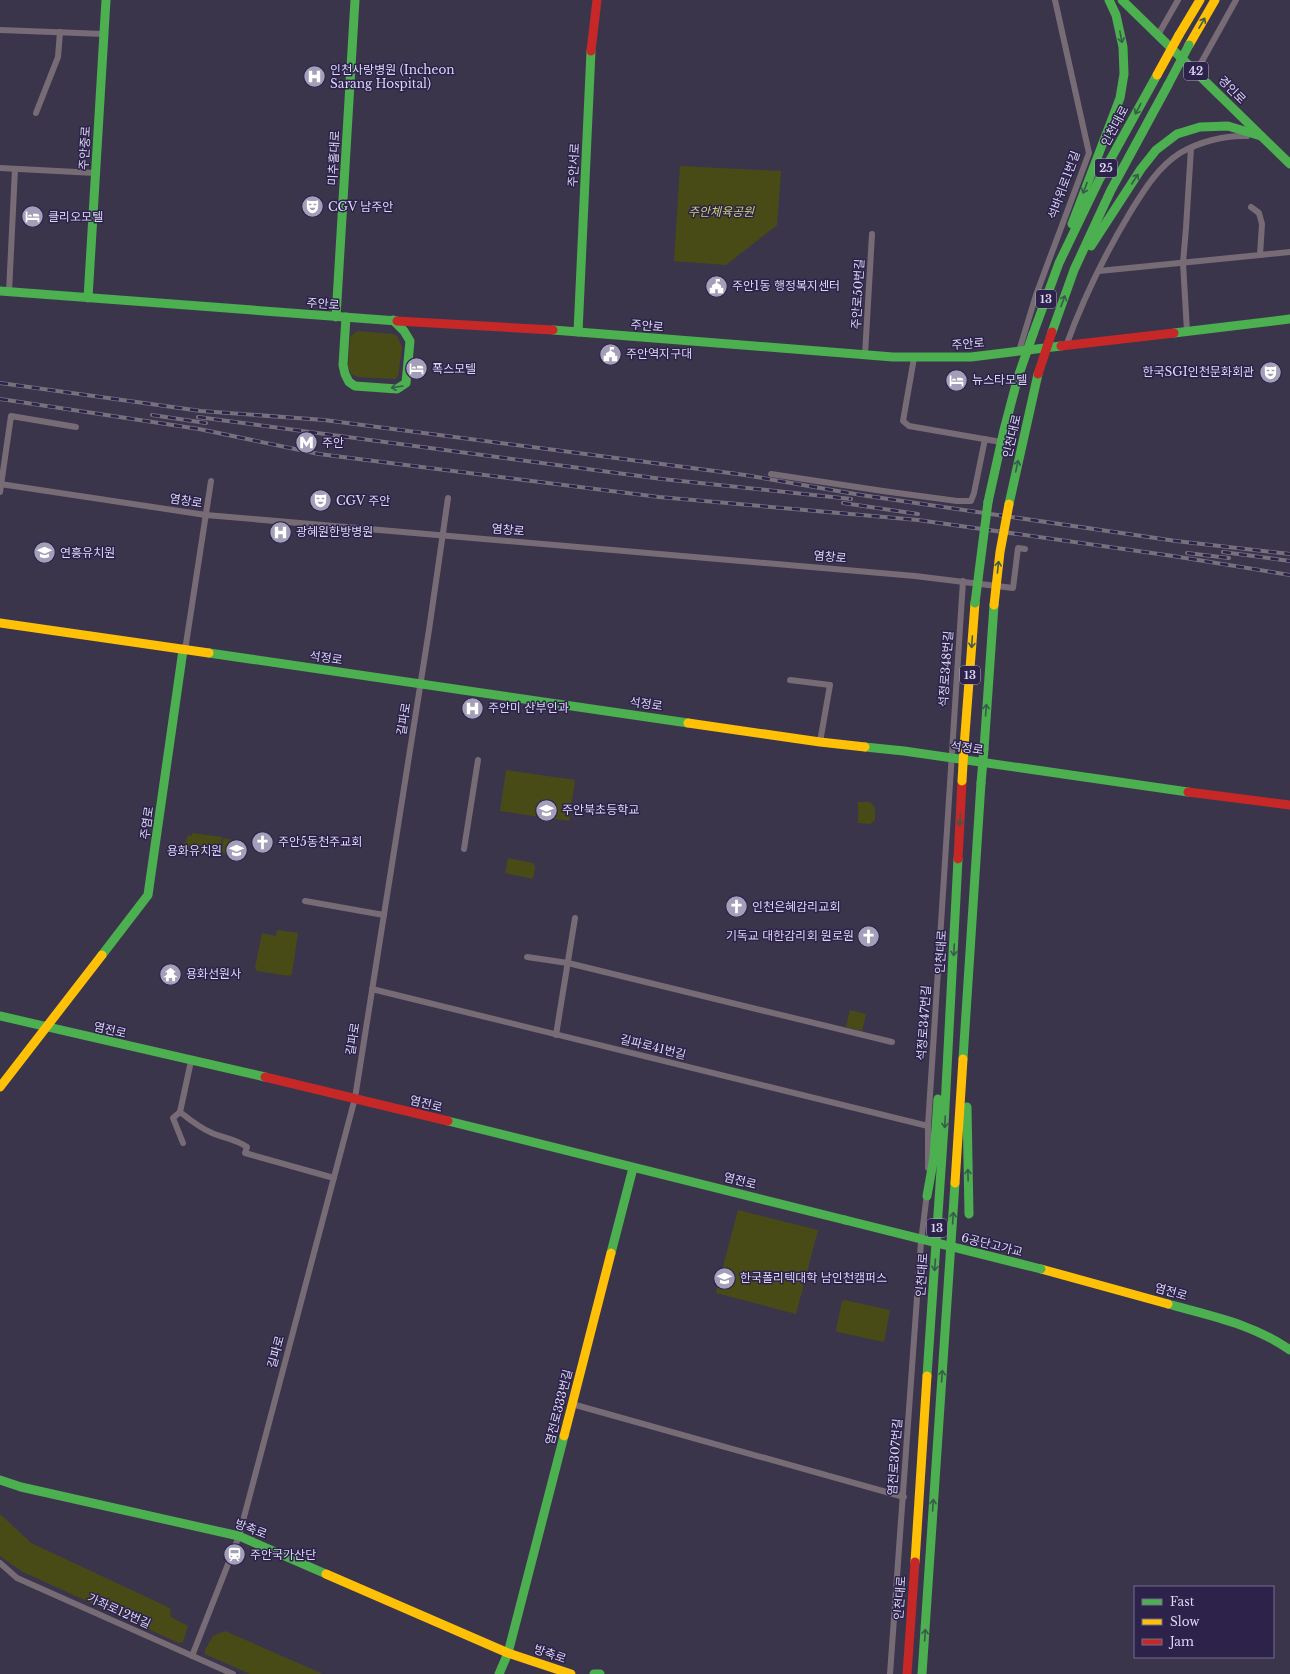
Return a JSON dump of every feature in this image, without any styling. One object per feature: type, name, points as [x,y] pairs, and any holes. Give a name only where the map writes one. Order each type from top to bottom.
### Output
[{"type":"main road","name":"주안중로","points":[[88,298],[106,0]]},
{"type":"main road","name":"미추홀대로","points":[[336,317],[355,0]]},
{"type":"main road","name":"주안서로","points":[[578,332],[592,40],[597,0]]},
{"type":"main road","points":[[1059,263],[1076,212],[1120,98],[1124,74],[1123,47],[1116,15],[1109,0]]},
{"type":"main road","name":"경인로","points":[[1122,0],[1128,4],[1290,164]]},
{"type":"main road","name":"인천대로","points":[[907,1674],[950,1034],[964,747],[975,603],[988,502],[1001,442],[1018,377],[1059,263],[1099,180],[1156,75],[1200,0]]},
{"type":"main road","name":"25","points":[[1074,270],[1111,190],[1189,45],[1215,0]]},
{"type":"main road","points":[[1074,270],[1156,150],[1177,134],[1200,127],[1228,126],[1260,136]]},
{"type":"main road","name":"인천대로","points":[[965,1037],[981,783],[994,605],[1000,552],[1009,504],[1038,374],[1074,270]]},
{"type":"main road","name":"주안로","points":[[5,292],[346,318],[578,332],[914,358],[971,357],[1290,319]]},
{"type":"main road","points":[[346,318],[343,365],[347,379],[355,386],[397,389],[406,383],[410,341],[404,331],[392,320]]},
{"type":"main road","name":"석정로","points":[[0,623],[820,742],[951,757],[1223,797],[1290,805]]},
{"type":"main road","name":"주염로","points":[[0,1087],[148,895],[183,650]]},
{"type":"main road","name":"염전로","points":[[0,1016],[46,1028],[355,1098],[845,1220]]},
{"type":"main road","points":[[927,1196],[934,1157],[940,1083],[950,1034]]},
{"type":"main road","points":[[965,1037],[969,1214]]},
{"type":"main road","name":"13","points":[[922,1674],[965,1037]]},
{"type":"main road","name":"염전로333번길","points":[[499,1674],[508,1653],[633,1168]]},
{"type":"main road","name":"6공단고가교","points":[[845,1220],[1041,1269]]},
{"type":"main road","name":"염전로","points":[[1041,1269],[1240,1324],[1277,1340],[1290,1350]]},
{"type":"main road","name":"방축로","points":[[0,1480],[20,1487],[239,1536],[508,1653],[571,1674]]},
{"type":"main road","points":[[594,1674],[600,1674]]},
{"type":"street","name":"석바위로1번길","points":[[1019,351],[1039,289],[1089,153],[1055,0]]},
{"type":"street","points":[[1158,35],[1178,0]]},
{"type":"street","points":[[1196,72],[1236,0]]},
{"type":"street","points":[[0,30],[104,34]]},
{"type":"street","points":[[36,113],[58,57],[60,32]]},
{"type":"street","points":[[1066,346],[1079,310],[1120,230],[1154,177],[1179,154],[1202,143],[1237,135],[1260,136]]},
{"type":"street","points":[[1187,331],[1182,263],[1186,228],[1191,148]]},
{"type":"street","points":[[0,168],[95,173]]},
{"type":"street","points":[[5,292],[15,169]]},
{"type":"street","points":[[1251,207],[1259,212],[1262,224],[1260,255]]},
{"type":"street","name":"주안로50번길","points":[[865,355],[872,234]]},
{"type":"street","points":[[1099,271],[1290,252]]},
{"type":"street","points":[[914,358],[903,421],[905,424],[909,426],[1001,442]]},
{"type":"street","points":[[0,492],[11,416],[76,427]]},
{"type":"street","points":[[771,474],[942,499],[971,501],[985,439]]},
{"type":"street","name":"주염로","points":[[183,650],[186,644],[211,481]]},
{"type":"street","name":"염창로","points":[[1,484],[206,515],[821,567],[963,581],[1013,588],[1018,548],[1025,549]]},
{"type":"street","name":"길파로","points":[[192,1656],[239,1536],[355,1098],[421,684],[448,498]]},
{"type":"street","name":"석정로348번길","points":[[951,757],[963,581]]},
{"type":"street","points":[[790,680],[830,685],[820,742]]},
{"type":"street","name":"석정로347번길","points":[[921,1242],[927,1196],[928,1126],[951,757]]},
{"type":"street","points":[[464,849],[478,760]]},
{"type":"street","points":[[305,901],[384,915]]},
{"type":"street","points":[[556,1035],[575,918]]},
{"type":"street","points":[[527,957],[568,964],[892,1042]]},
{"type":"street","name":"길파로41번길","points":[[372,989],[928,1126]]},
{"type":"street","points":[[183,1143],[173,1118],[180,1112],[191,1061]]},
{"type":"street","points":[[180,1112],[199,1126],[213,1133],[238,1141],[247,1147],[245,1153],[334,1178]]},
{"type":"street","name":"염전로307번길","points":[[890,1674],[904,1497],[921,1242]]},
{"type":"street","points":[[572,1404],[904,1497]]},
{"type":"street","name":"가좌로12번길","points":[[0,1564],[17,1578],[233,1674]]},
{"type":"green space","name":"주안체육공원","points":[[680,166],[781,171],[777,225],[726,265],[674,261]]},
{"type":"green space","points":[[357,331],[393,334],[397,336],[402,347],[398,376],[395,379],[358,377],[351,374],[348,366],[350,337]]},
{"type":"green space","points":[[506,770],[575,780],[569,821],[500,811]]},
{"type":"green space","points":[[858,802],[870,802],[875,808],[875,820],[870,824],[858,823]]},
{"type":"green space","points":[[192,833],[222,837],[220,852],[185,854],[184,843],[186,842],[188,835],[192,836]]},
{"type":"green space","points":[[223,838],[233,840],[231,856],[224,854],[222,851]]},
{"type":"green space","points":[[508,858],[533,863],[535,867],[533,879],[505,873]]},
{"type":"green space","points":[[277,930],[298,933],[292,974],[289,976],[257,971],[255,968],[262,933],[276,936]]},
{"type":"green space","points":[[850,1010],[866,1014],[862,1031],[846,1027]]},
{"type":"green space","points":[[738,1210],[818,1230],[796,1314],[716,1293]]},
{"type":"green space","points":[[844,1300],[890,1310],[884,1342],[838,1332],[836,1330],[842,1301]]},
{"type":"green space","points":[[0,1514],[31,1543],[170,1608],[171,1617],[188,1626],[183,1642],[179,1643],[23,1572],[0,1556]]},
{"type":"green space","points":[[225,1631],[323,1674],[250,1674],[205,1654],[205,1650],[213,1636]]},
{"type":"railway","points":[[0,383],[201,411],[324,420],[745,475],[861,495],[1176,541],[1290,554]]},
{"type":"railway","points":[[0,399],[199,429],[319,454],[659,497],[918,520],[1173,556],[1290,575]]},
{"type":"railway","points":[[152,415],[206,423]]},
{"type":"railway","points":[[198,417],[662,479],[851,499]]},
{"type":"railway","points":[[843,503],[918,514]]},
{"type":"railway","points":[[1223,552],[1290,561]]},
{"type":"railway","points":[[1187,553],[1229,558]]},
{"type":"traffic: fast","points":[[88,298],[106,0]]},
{"type":"traffic: fast","points":[[336,317],[355,0]]},
{"type":"traffic: fast","points":[[1072,224],[1120,98],[1124,74],[1123,47],[1116,15],[1109,0]]},
{"type":"traffic: fast","points":[[1122,0],[1290,164]]},
{"type":"traffic: fast","points":[[1168,85],[1189,45]]},
{"type":"traffic: fast","points":[[578,332],[591,51]]},
{"type":"traffic: fast","points":[[1033,334],[1059,263],[1099,180],[1157,75]]},
{"type":"traffic: fast","points":[[1052,332],[1074,270],[1111,190],[1168,85]]},
{"type":"traffic: fast","points":[[1091,246],[1141,169],[1156,150],[1177,134],[1200,127],[1228,126],[1261,136]]},
{"type":"traffic: fast","points":[[0,291],[397,321]]},
{"type":"traffic: fast","points":[[346,317],[343,365],[349,382],[355,386],[397,389],[406,383],[410,341],[404,331],[393,320]]},
{"type":"traffic: fast","points":[[1174,333],[1290,319]]},
{"type":"traffic: fast","points":[[553,330],[893,357],[971,357],[1061,346]]},
{"type":"traffic: fast","points":[[1018,377],[1033,334]]},
{"type":"traffic: fast","points":[[1009,504],[1038,374]]},
{"type":"traffic: fast","points":[[988,502],[1004,430],[1018,377]]},
{"type":"traffic: fast","points":[[975,603],[988,502]]},
{"type":"traffic: fast","points":[[984,749],[994,605]]},
{"type":"traffic: fast","points":[[102,955],[148,895],[183,650]]},
{"type":"traffic: fast","points":[[209,653],[688,723]]},
{"type":"traffic: fast","points":[[865,747],[904,751],[1188,792]]},
{"type":"traffic: fast","points":[[981,783],[984,749]]},
{"type":"traffic: fast","points":[[963,1059],[981,783]]},
{"type":"traffic: fast","points":[[927,1376],[944,1126],[958,859]]},
{"type":"traffic: fast","points":[[0,1016],[265,1077]]},
{"type":"traffic: fast","points":[[927,1196],[934,1157],[938,1099]]},
{"type":"traffic: fast","points":[[967,1107],[969,1214]]},
{"type":"traffic: fast","points":[[448,1121],[845,1220]]},
{"type":"traffic: fast","points":[[611,1253],[633,1168]]},
{"type":"traffic: fast","points":[[922,1674],[955,1183]]},
{"type":"traffic: fast","points":[[845,1220],[1041,1269]]},
{"type":"traffic: fast","points":[[1168,1304],[1246,1327],[1276,1341],[1290,1350]]},
{"type":"traffic: fast","points":[[499,1674],[508,1653],[564,1436]]},
{"type":"traffic: fast","points":[[0,1480],[21,1487],[239,1536],[326,1574]]},
{"type":"traffic: fast","points":[[594,1674],[600,1674]]},
{"type":"traffic: slow","points":[[1179,35],[1200,0]]},
{"type":"traffic: slow","points":[[1189,45],[1215,0]]},
{"type":"traffic: slow","points":[[1157,75],[1179,35]]},
{"type":"traffic: slow","points":[[994,605],[1000,552],[1009,504]]},
{"type":"traffic: slow","points":[[964,747],[975,603]]},
{"type":"traffic: slow","points":[[0,623],[209,653]]},
{"type":"traffic: slow","points":[[688,723],[865,747]]},
{"type":"traffic: slow","points":[[962,781],[964,747]]},
{"type":"traffic: slow","points":[[0,1087],[102,955]]},
{"type":"traffic: slow","points":[[955,1183],[963,1059]]},
{"type":"traffic: slow","points":[[564,1436],[611,1253]]},
{"type":"traffic: slow","points":[[1041,1269],[1168,1304]]},
{"type":"traffic: slow","points":[[915,1562],[927,1376]]},
{"type":"traffic: slow","points":[[326,1574],[508,1653],[571,1674]]},
{"type":"traffic: jam","points":[[591,51],[597,0]]},
{"type":"traffic: jam","points":[[397,321],[553,330]]},
{"type":"traffic: jam","points":[[1038,374],[1052,332]]},
{"type":"traffic: jam","points":[[1061,346],[1174,333]]},
{"type":"traffic: jam","points":[[958,859],[962,781]]},
{"type":"traffic: jam","points":[[1188,792],[1290,805]]},
{"type":"traffic: jam","points":[[265,1077],[448,1121]]},
{"type":"traffic: jam","points":[[907,1674],[915,1562]]},
{"type":"place","name":"인천사랑병원 (Incheon Sarang Hospital)","points":[[315,77]]},
{"type":"place","name":"CGV 남주안","points":[[313,207]]},
{"type":"place","name":"클리오모텔","points":[[33,217]]},
{"type":"place","name":"주안1동 행정복지센터","points":[[716,286]]},
{"type":"place","name":"주안역지구대","points":[[610,354]]},
{"type":"place","name":"폭스모텔","points":[[417,369]]},
{"type":"place","name":"한국SGI인천문화회관","points":[[1270,372]]},
{"type":"place","name":"뉴스타모텔","points":[[956,380]]},
{"type":"place","name":"주안","points":[[307,443]]},
{"type":"place","name":"CGV 주안","points":[[321,501]]},
{"type":"place","name":"광혜원한방병원","points":[[281,532]]},
{"type":"place","name":"연흥유치원","points":[[45,553]]},
{"type":"place","name":"주안미 산부인과","points":[[472,708]]},
{"type":"place","name":"주안북초등학교","points":[[547,810]]},
{"type":"place","name":"주안5동천주교회","points":[[263,842]]},
{"type":"place","name":"용화유치원","points":[[237,851]]},
{"type":"place","name":"인천은혜감리교회","points":[[736,907]]},
{"type":"place","name":"기독교 대한감리회 원로원","points":[[869,936]]},
{"type":"place","name":"용화선원사","points":[[171,974]]},
{"type":"place","name":"한국폴리텍대학 남인천캠퍼스","points":[[724,1278]]},
{"type":"place","name":"주안국가산단","points":[[235,1555]]}]
